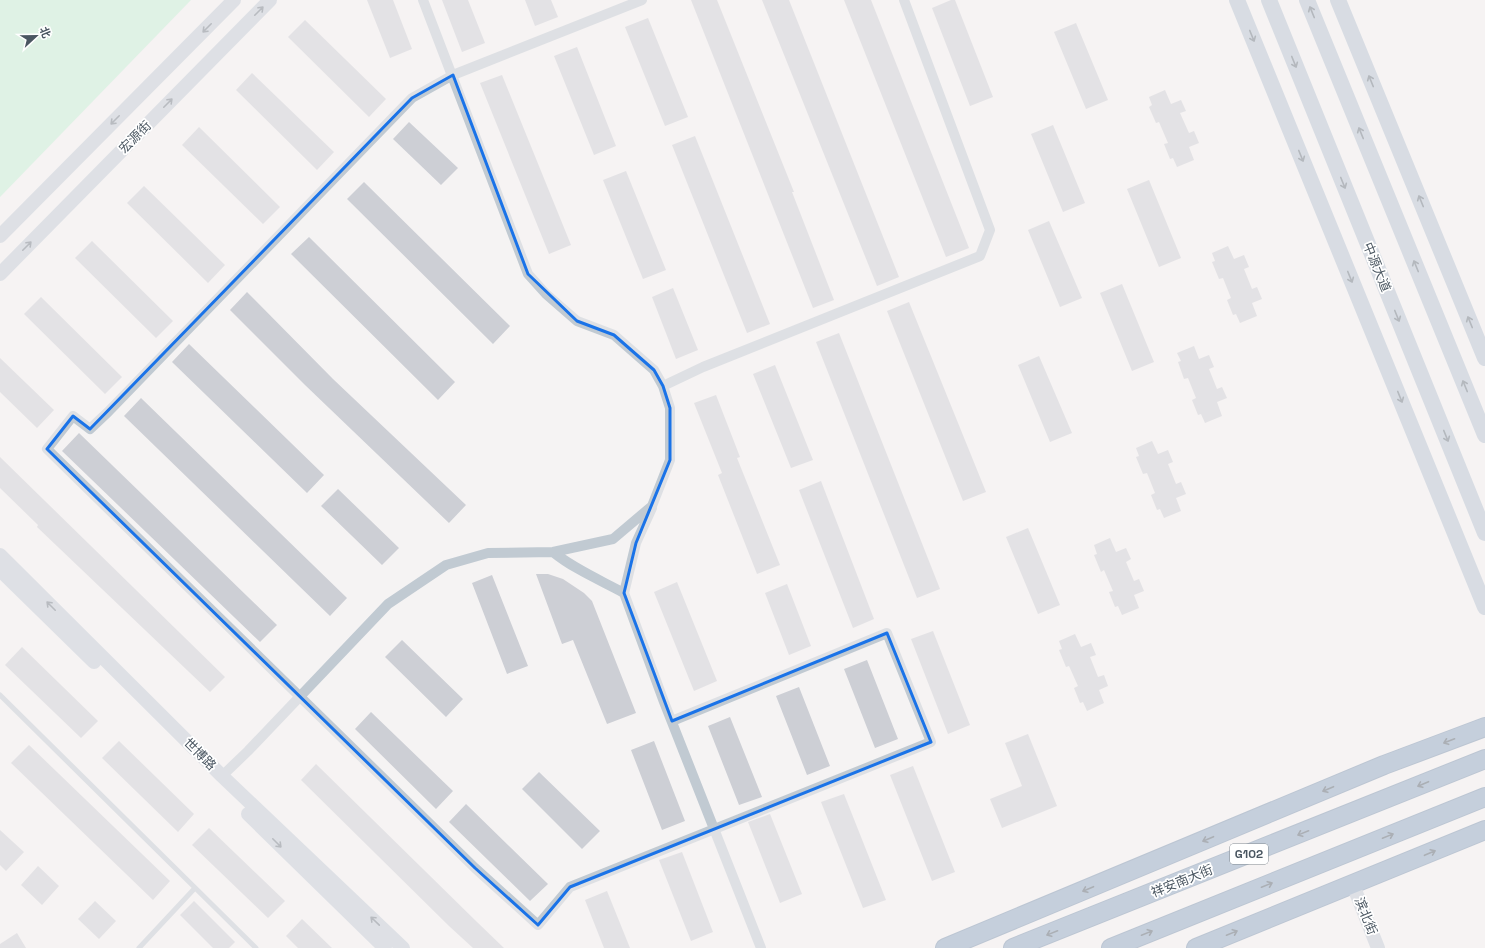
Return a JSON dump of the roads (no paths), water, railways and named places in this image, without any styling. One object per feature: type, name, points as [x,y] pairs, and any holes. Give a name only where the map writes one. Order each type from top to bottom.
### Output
[{"type":"highway","points":[[945,948],[1384,765],[1485,727]]},
{"type":"highway","name":"祥安南大街","points":[[1013,948],[1485,759]]},
{"type":"highway","name":"G102","points":[[1110,948],[1485,797]]},
{"type":"highway","points":[[1196,948],[1485,830]]},
{"type":"main road","name":"宏源街","points":[[0,236],[234,0]]},
{"type":"main road","name":"宏源街","points":[[0,274],[270,0]]},
{"type":"main road","points":[[1238,0],[1485,606]]},
{"type":"main road","name":"中源大道","points":[[1269,0],[1485,533]]},
{"type":"main road","points":[[1307,0],[1485,435]]},
{"type":"main road","points":[[1338,0],[1485,358]]},
{"type":"main road","name":"世博路","points":[[0,555],[222,776],[403,948]]},
{"type":"main road","name":"世博路","points":[[0,570],[385,948]]},
{"type":"main road","name":"滨北街","points":[[1353,885],[1378,948]]},
{"type":"street","points":[[423,0],[528,274],[546,294],[577,321],[614,335],[654,370],[663,386],[670,408],[670,460],[636,543],[624,593],[672,721],[761,948]]},
{"type":"street","points":[[642,0],[453,75],[412,98],[90,429],[72,416],[47,449],[475,868],[538,925],[570,887],[931,742],[887,633],[672,721]]},
{"type":"street","points":[[663,386],[711,364],[980,256],[990,230],[904,0]]},
{"type":"street","points":[[222,776],[301,697],[388,604],[446,565],[488,553],[553,552],[613,539],[652,506]]},
{"type":"street","points":[[553,552],[568,564],[594,576],[624,593]]},
{"type":"lane","points":[[0,695],[256,948]]},
{"type":"lane","points":[[139,948],[195,888]]}]
